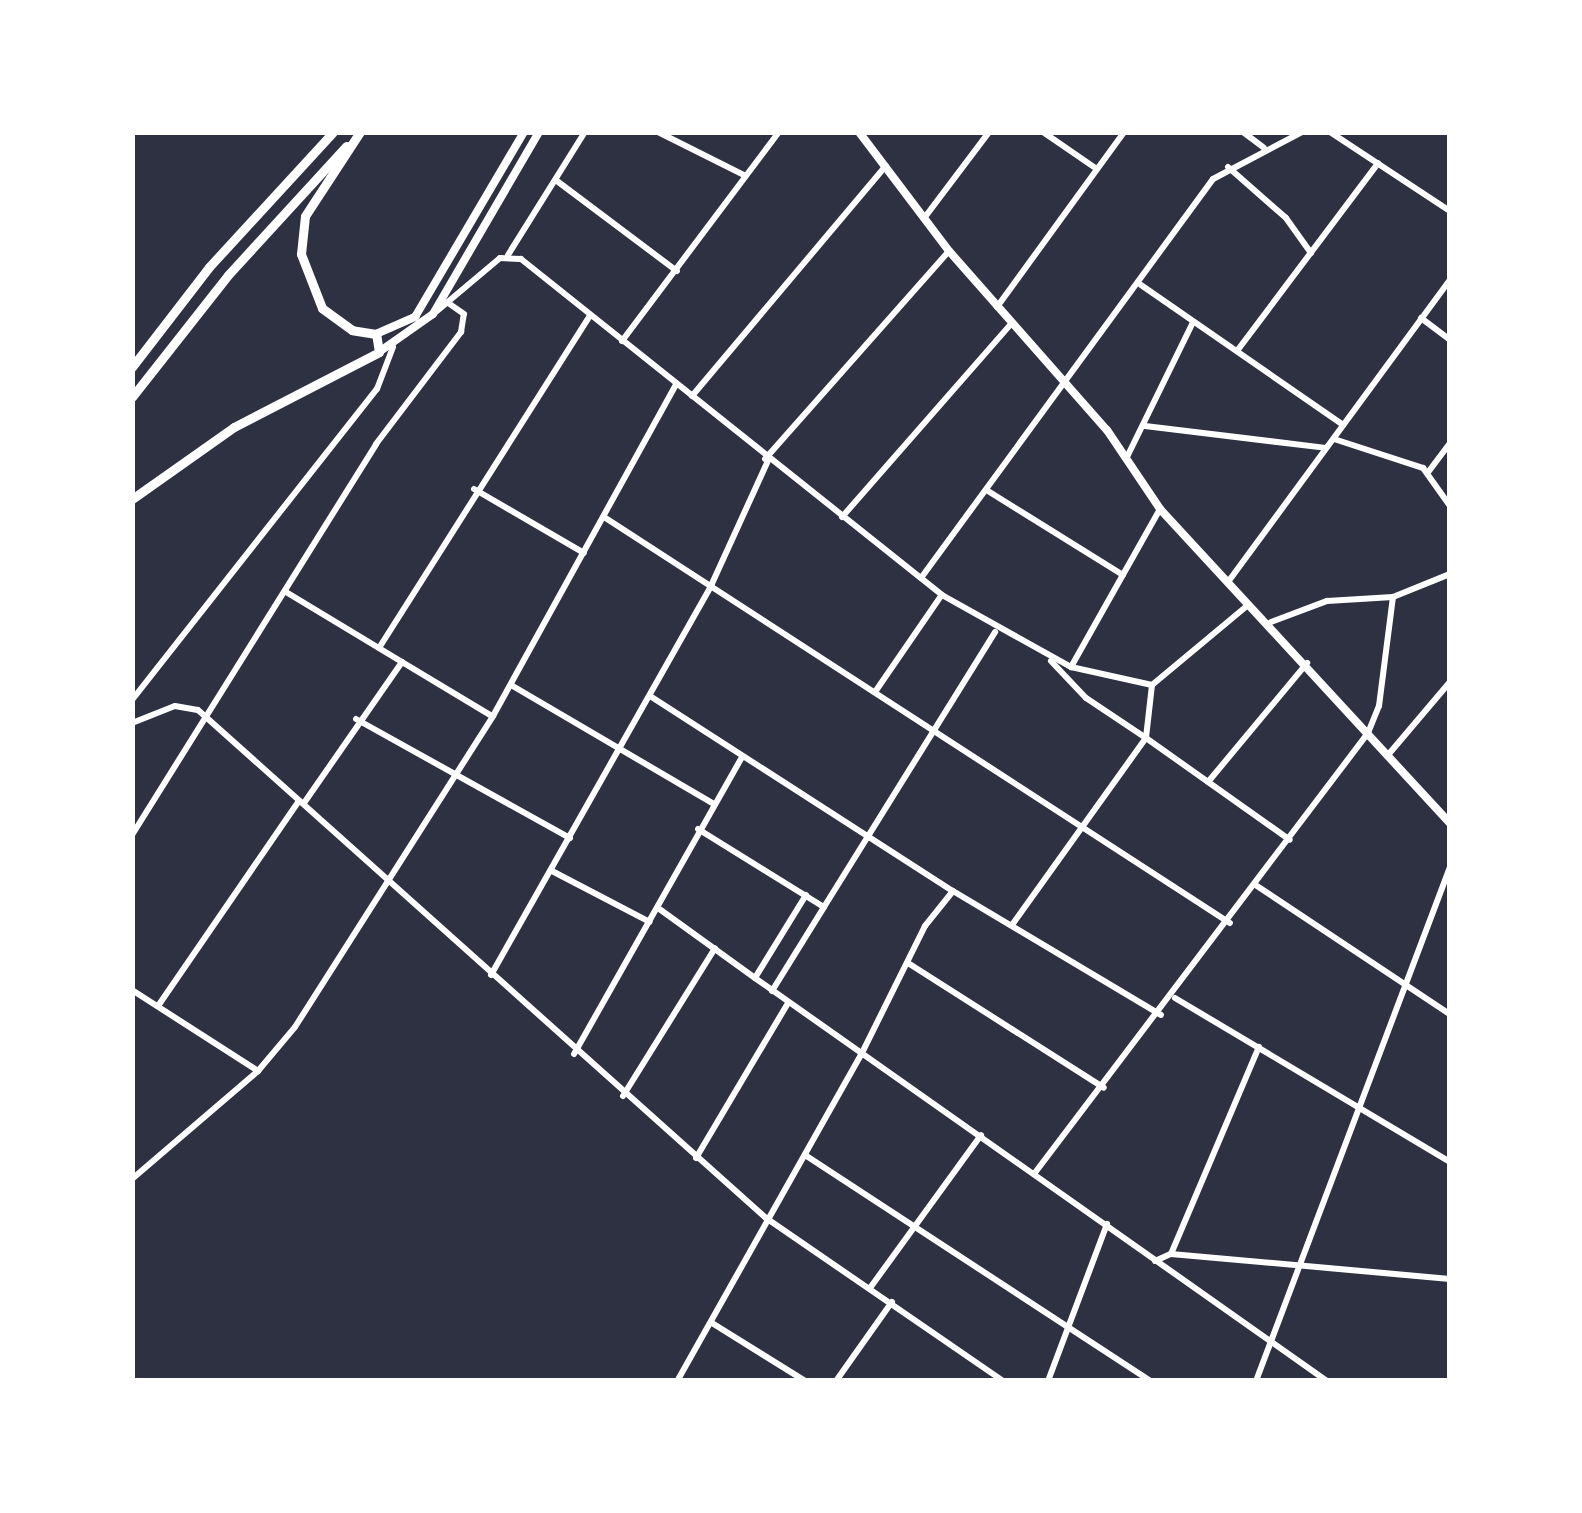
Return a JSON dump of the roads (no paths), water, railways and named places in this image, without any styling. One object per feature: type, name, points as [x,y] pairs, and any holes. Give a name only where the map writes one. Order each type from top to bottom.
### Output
[{"type":"highway","points":[[132,367],[209,266],[333,132]]},
{"type":"highway","points":[[132,499],[234,428],[379,352],[376,334],[329,316],[301,254],[305,216],[359,132]]},
{"type":"highway","points":[[132,397],[228,275],[359,132]]},
{"type":"street","points":[[376,334],[415,317],[524,132]]},
{"type":"street","points":[[433,314],[539,132]]},
{"type":"street","points":[[379,352],[393,347],[508,255],[585,132]]},
{"type":"street","points":[[658,132],[746,176]]},
{"type":"street","points":[[622,341],[779,132]]},
{"type":"street","points":[[925,217],[989,132]]},
{"type":"street","points":[[1043,132],[1095,168]]},
{"type":"street","points":[[997,307],[1124,132]]},
{"type":"street","points":[[1243,132],[1266,149]]},
{"type":"street","points":[[921,579],[1227,166],[1302,132]]},
{"type":"street","points":[[1330,132],[1450,211]]},
{"type":"street","points":[[865,134],[950,251],[1066,380],[1127,457],[1160,509],[1271,622],[1450,823]]},
{"type":"street","points":[[1237,351],[1378,163]]},
{"type":"street","points":[[692,396],[886,166]]},
{"type":"street","points":[[1227,166],[1286,218],[1310,253]]},
{"type":"street","points":[[557,181],[677,271]]},
{"type":"street","points":[[491,976],[710,588],[767,460],[950,251]]},
{"type":"street","points":[[508,255],[942,596],[995,632],[1071,667],[1152,685]]},
{"type":"street","points":[[1228,582],[1450,280]]},
{"type":"street","points":[[1141,285],[1343,425]]},
{"type":"street","points":[[132,835],[376,444],[461,332],[464,314],[448,303]]},
{"type":"street","points":[[379,648],[475,489],[590,315]]},
{"type":"street","points":[[1421,318],[1450,340]]},
{"type":"street","points":[[1127,457],[1193,322]]},
{"type":"street","points":[[842,517],[1012,323]]},
{"type":"street","points":[[132,700],[377,389],[393,347]]},
{"type":"street","points":[[132,1179],[258,1071],[296,1028],[493,716],[676,384]]},
{"type":"street","points":[[1144,426],[1328,448]]},
{"type":"street","points":[[1334,439],[1429,471],[1450,506]]},
{"type":"street","points":[[1429,471],[1450,443]]},
{"type":"street","points":[[475,489],[584,554]]},
{"type":"street","points":[[988,491],[1123,575]]},
{"type":"street","points":[[1071,667],[1160,509]]},
{"type":"street","points":[[604,517],[1230,922]]},
{"type":"street","points":[[1271,622],[1327,601],[1393,597],[1450,574]]},
{"type":"street","points":[[286,592],[493,716]]},
{"type":"street","points":[[875,692],[942,596]]},
{"type":"street","points":[[1034,1174],[1161,1016],[1368,733],[1379,706],[1393,597]]},
{"type":"street","points":[[1012,925],[1146,738],[1152,685],[1227,615],[1252,604]]},
{"type":"street","points":[[772,991],[995,632]]},
{"type":"street","points":[[1049,658],[1086,698],[1291,840]]},
{"type":"street","points":[[158,1006],[356,718],[402,662]]},
{"type":"street","points":[[1208,782],[1307,663]]},
{"type":"street","points":[[1388,754],[1449,684]]},
{"type":"street","points":[[511,685],[714,804]]},
{"type":"street","points":[[650,697],[953,892],[1161,1016]]},
{"type":"street","points":[[132,723],[175,706],[204,716],[388,878],[574,1054],[766,1218],[1003,1381]]},
{"type":"street","points":[[356,718],[570,838]]},
{"type":"street","points":[[574,1054],[742,757]]},
{"type":"street","points":[[698,829],[824,907]]},
{"type":"street","points":[[1256,1381],[1450,867]]},
{"type":"street","points":[[552,871],[650,922]]},
{"type":"street","points":[[1257,886],[1450,1014]]},
{"type":"street","points":[[677,1381],[862,1054],[908,963],[953,892]]},
{"type":"street","points":[[755,978],[806,896]]},
{"type":"street","points":[[658,908],[1327,1381]]},
{"type":"street","points":[[623,1096],[715,948]]},
{"type":"street","points":[[908,963],[1104,1088]]},
{"type":"street","points":[[132,990],[258,1071]]},
{"type":"street","points":[[1174,998],[1450,1162]]},
{"type":"street","points":[[696,1158],[788,1004]]},
{"type":"street","points":[[1171,1254],[1259,1047]]},
{"type":"street","points":[[870,1288],[910,1224],[981,1136]]},
{"type":"street","points":[[805,1155],[1150,1381]]},
{"type":"street","points":[[1048,1381],[1107,1224]]},
{"type":"street","points":[[1153,1262],[1171,1254],[1301,1261],[1450,1279]]},
{"type":"street","points":[[836,1381],[892,1302]]},
{"type":"street","points":[[712,1323],[805,1381]]}]
